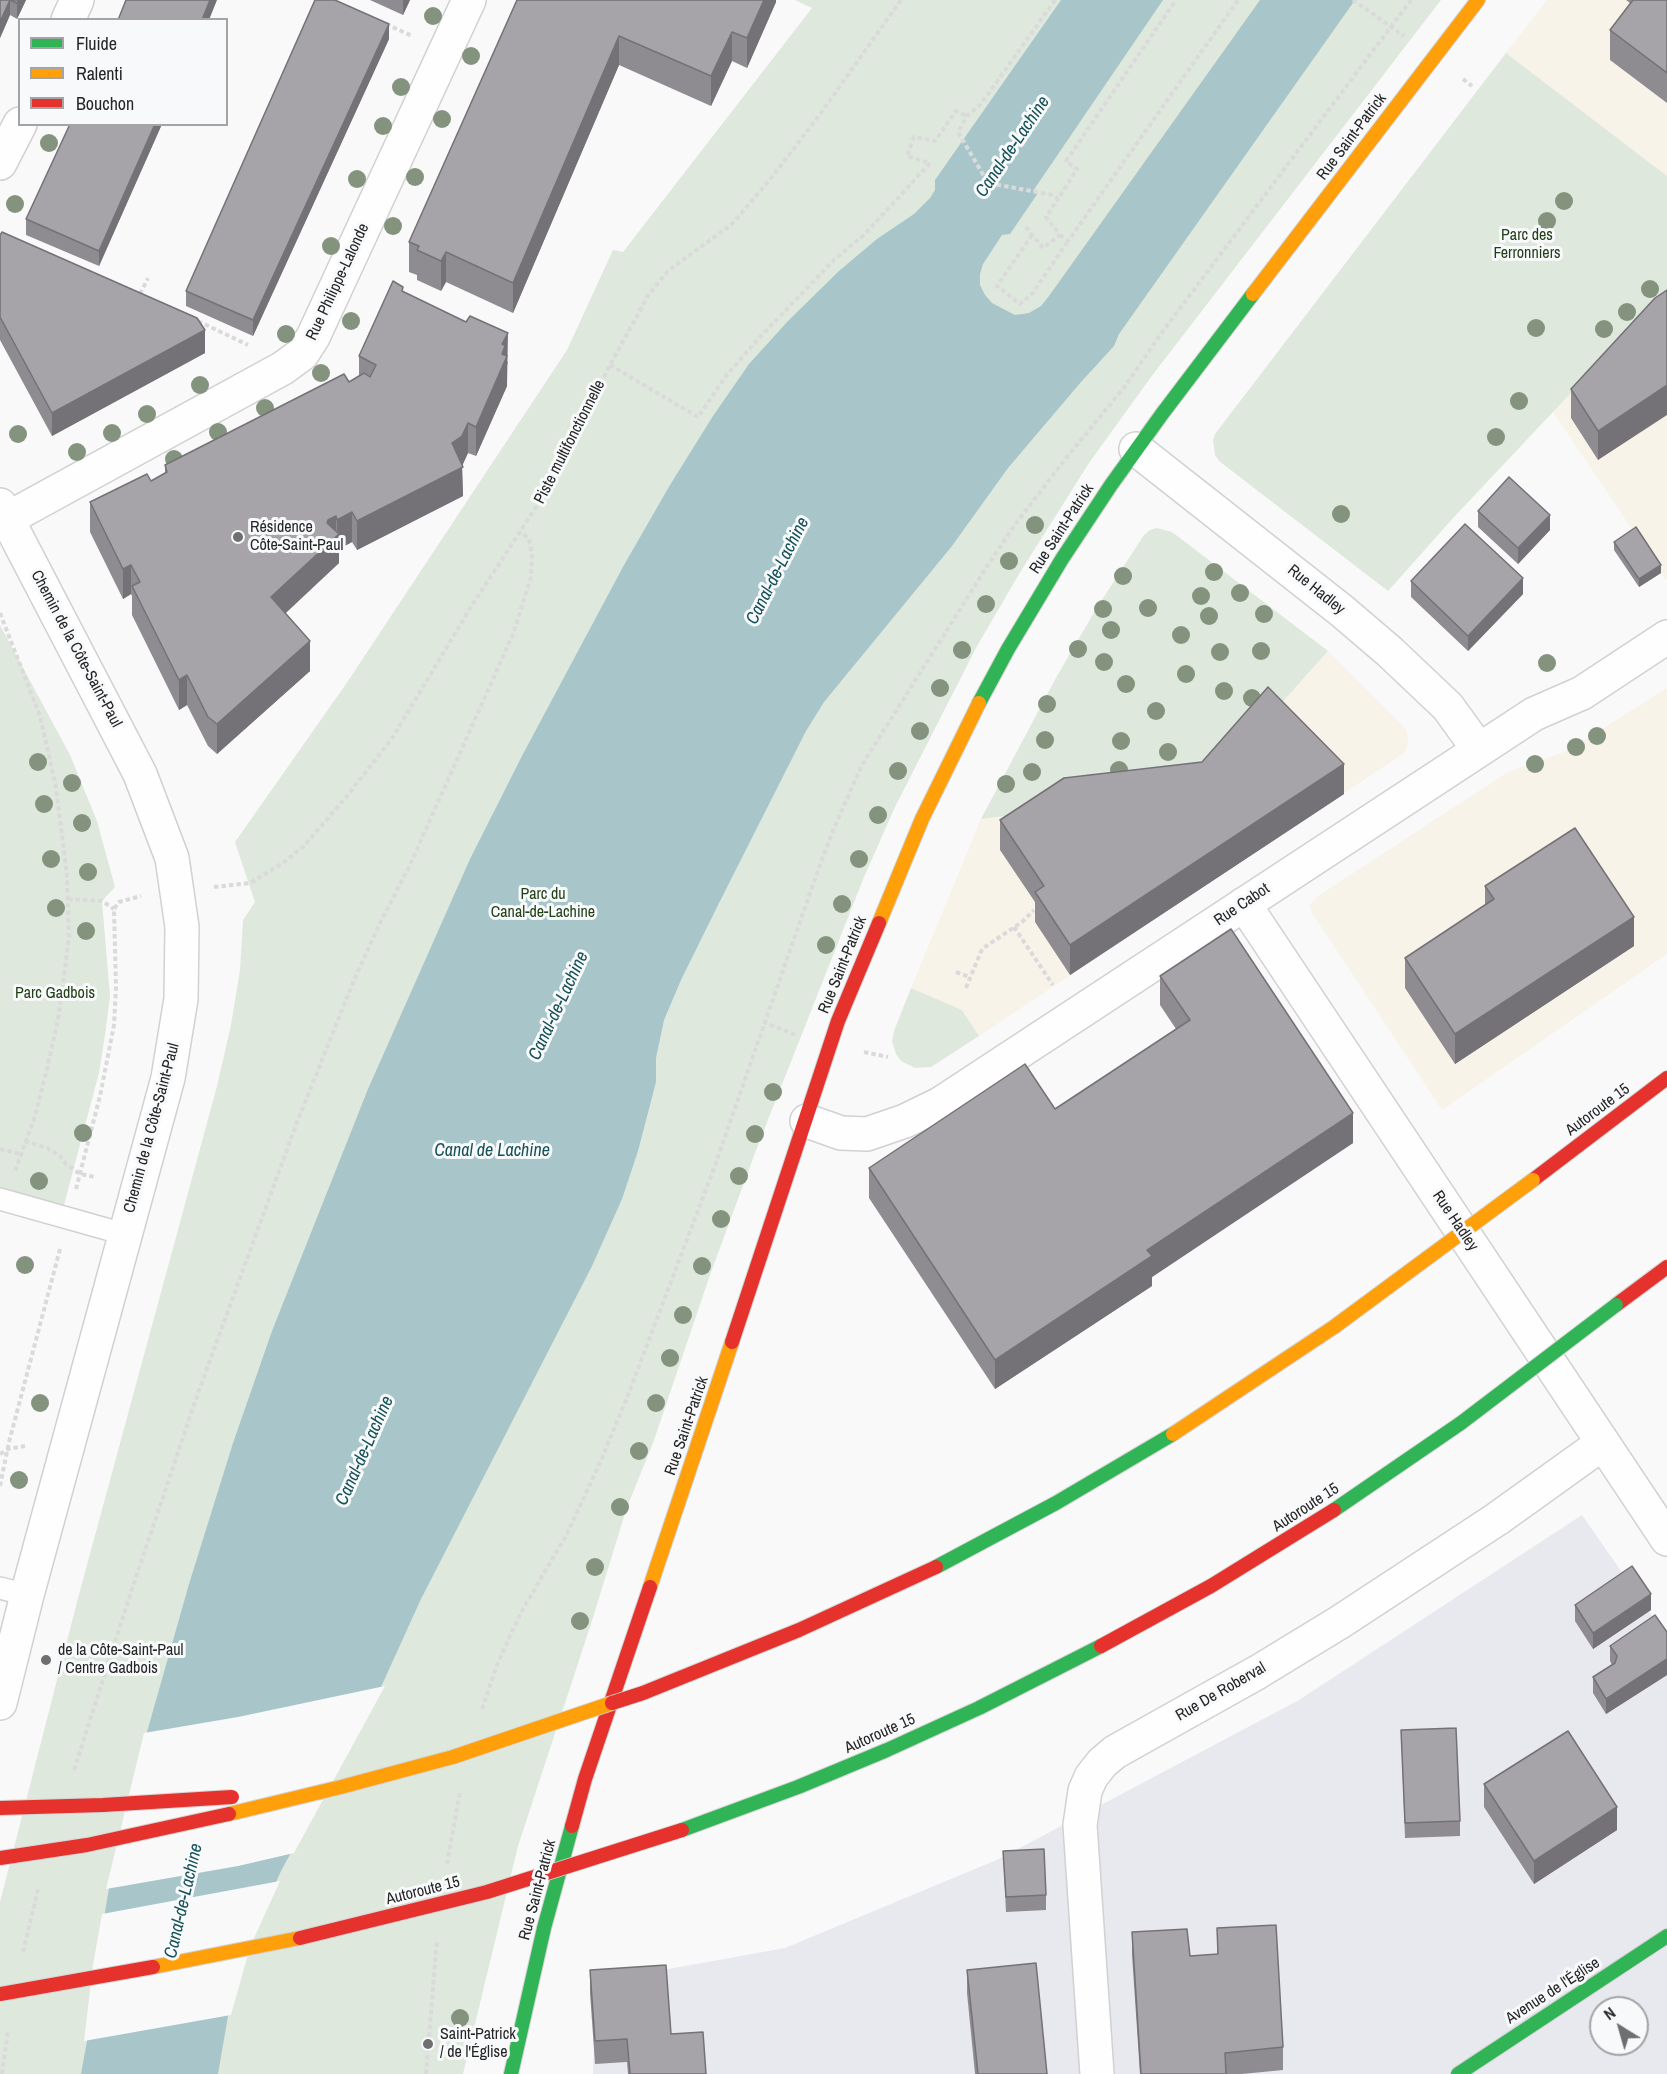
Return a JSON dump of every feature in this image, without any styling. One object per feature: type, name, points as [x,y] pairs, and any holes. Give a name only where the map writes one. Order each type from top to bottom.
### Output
[{"type":"main road","name":"Rue Saint-Patrick","points":[[511,2074],[534,1968],[585,1779],[807,1121],[838,1021],[922,819],[958,742],[1008,649],[1048,582],[1136,449],[1478,0]]},
{"type":"main road","name":"Autoroute 15","points":[[341,1787],[453,1757],[643,1693],[799,1630],[929,1570],[1056,1503],[1208,1412],[1334,1327],[1667,1078]]},
{"type":"main road","name":"Autoroute 15","points":[[0,1983],[153,1968],[300,1938],[507,1886],[714,1820],[888,1750],[1065,1665],[1202,1591],[1268,1551],[1368,1488],[1452,1429],[1667,1267]]},
{"type":"main road","points":[[0,1808],[160,1802],[341,1787]]},
{"type":"main road","points":[[0,1858],[87,1845],[170,1828],[341,1787]]},
{"type":"main road","name":"Avenue de l'Église","points":[[1458,2074],[1667,1936]]},
{"type":"main road","points":[[0,1994],[153,1968]]},
{"type":"street","points":[[69,18],[77,0]]},
{"type":"street","name":"Rue Philippe-Lalonde","points":[[4,512],[283,368],[302,354],[313,337],[469,0]]},
{"type":"street","points":[[0,163],[19,126]]},
{"type":"street","name":"Rue Hadley","points":[[1136,449],[1333,604],[1390,652],[1448,707],[1479,750]]},
{"type":"street","name":"Chemin de la Côte-Saint-Paul","points":[[0,1703],[13,1592],[124,1234],[168,1078],[177,1033],[182,967],[182,927],[178,890],[166,840],[140,774],[4,512]]},
{"type":"street","name":"Rue Cabot","points":[[807,1121],[841,1133],[867,1134],[888,1128],[956,1095],[1534,714],[1582,693],[1667,637]]},
{"type":"street","name":"Rue Hadley","points":[[1244,904],[1603,1443],[1664,1529]]},
{"type":"street","name":"Rue De Roberval","points":[[1097,2074],[1080,1825],[1085,1791],[1091,1777],[1102,1763],[1115,1752],[1249,1677],[1340,1622],[1487,1525],[1603,1443]]},
{"type":"lane","points":[[0,1199],[124,1234]]},
{"type":"path","name":"Piste multifonctionnelle","points":[[242,884],[250,883],[283,864],[304,846],[393,737],[469,610],[521,532],[564,457],[610,365],[659,281],[679,261],[730,225],[740,215],[821,113],[901,0]]},
{"type":"path","points":[[1055,0],[981,104],[967,116],[958,132],[988,183],[1053,195],[1058,199]]},
{"type":"path","points":[[1068,241],[1060,235],[1046,217],[1077,169],[1066,161],[1176,0]]},
{"type":"path","points":[[1032,235],[997,286],[1020,304],[1032,294],[1238,0]]},
{"type":"path","points":[[1353,0],[1390,26]]},
{"type":"path","points":[[386,23],[415,37]]},
{"type":"path","points":[[610,365],[698,417],[726,376],[768,328],[834,260],[864,235],[930,163],[907,156],[914,137],[935,141],[956,111],[967,116]]},
{"type":"path","points":[[1026,227],[1043,248],[1060,235]]},
{"type":"path","points":[[129,289],[140,294],[148,278]]},
{"type":"path","points":[[193,319],[256,348]]},
{"type":"path","points":[[73,1776],[131,1592],[198,1393],[296,1125],[354,980],[409,867],[513,634],[531,577],[532,555],[529,539],[521,532]]},
{"type":"path","points":[[0,613],[40,716],[56,787],[68,899],[69,937],[58,1020],[35,1116],[15,1173]]},
{"type":"path","points":[[75,1194],[100,1096],[114,1024],[116,987],[114,909],[119,902],[128,898]]},
{"type":"path","points":[[68,899],[102,901],[114,909]]},
{"type":"path","points":[[966,988],[982,949],[1034,910]]},
{"type":"path","points":[[1014,927],[1057,991]]},
{"type":"path","points":[[956,972],[970,977]]},
{"type":"path","points":[[763,1022],[801,1037]]},
{"type":"path","points":[[25,1141],[47,1148],[80,1174],[95,1178]]},
{"type":"path","points":[[0,1149],[21,1154]]},
{"type":"path","points":[[0,1486],[62,1242]]},
{"type":"path","points":[[0,1454],[8,1449],[25,1446]]},
{"type":"path","points":[[21,1960],[39,1886]]},
{"type":"path","points":[[3,2074],[9,2026]]},
{"type":"shaded area","points":[[1547,0],[1667,0],[1667,176],[1506,53]]},
{"type":"shaded area","points":[[1667,298],[1667,581],[1553,412],[1649,310]]},
{"type":"shaded area","points":[[1328,651],[1407,731],[1407,748],[1403,754],[979,1036],[962,1010],[911,988],[981,819],[1202,791]]},
{"type":"shaded area","points":[[1667,688],[1667,954],[1442,1110],[1312,913],[1309,905],[1318,896],[1508,772],[1567,751]]},
{"type":"shaded area","points":[[1582,1515],[1667,1637],[1667,2074],[593,2074],[596,1982],[785,1948],[999,1859],[1299,1700]]},
{"type":"green space","name":"Parc du Canal-de-Lachine","points":[[795,0],[1441,0],[1151,377],[1089,463],[1019,574],[976,648],[895,807],[864,877],[758,1145],[710,1275],[653,1443],[627,1507],[518,1846],[463,2074],[0,2074],[0,1902],[78,1598],[217,1086],[231,1025],[240,970],[243,920],[255,902],[235,842],[346,684],[567,350],[613,250],[623,252],[812,8]]},
{"type":"green space","name":"Parc des Ferronniers","points":[[1506,53],[1667,176],[1667,298],[1649,310],[1455,516],[1388,591],[1219,461],[1215,455],[1213,440],[1215,434]]},
{"type":"green space","points":[[1157,528],[1172,532],[1328,651],[1202,792],[981,819],[1057,676],[1096,609],[1144,535]]},
{"type":"green space","name":"Parc Gadbois","points":[[0,625],[70,755],[97,821],[115,887],[102,901],[110,996],[99,1073],[64,1205],[0,1189]]},
{"type":"green space","points":[[911,988],[962,1010],[979,1036],[931,1067],[915,1068],[901,1061],[892,1041]]},
{"type":"water","name":"Canal de Lachine","points":[[1061,0],[1163,0],[1033,191],[1038,193],[1010,234],[1002,235],[983,264],[980,285],[985,295],[992,303],[1015,315],[1029,313],[1041,306],[1049,296],[1260,0],[1355,0],[1119,334],[1114,346],[1008,468],[952,546],[824,702],[806,731],[681,980],[664,1020],[656,1058],[656,1082],[638,1151],[622,1199],[592,1266],[421,1599],[381,1687],[281,1871],[247,1946],[228,2016],[218,2074],[81,2074],[109,1888],[147,1732],[189,1584],[233,1443],[272,1331],[368,1089],[470,859],[624,565],[713,416],[749,364],[788,321],[839,271],[877,239],[914,214],[930,198],[935,190],[935,180]]},
{"type":"pier","points":[[385,1686],[294,1853],[238,1866],[106,1889],[144,1733],[238,1717]]},
{"type":"pier","points":[[280,1881],[250,1947],[231,2015],[84,2041],[102,1914]]},
{"type":"building","points":[[0,0],[10,0],[0,22]]},
{"type":"building","points":[[126,0],[210,0],[203,18],[119,18]]},
{"type":"building","points":[[315,0],[335,0],[389,24],[253,320],[186,291]]},
{"type":"building","points":[[517,0],[764,0],[747,38],[732,32],[711,76],[619,36],[513,283],[446,252],[441,261],[417,250],[419,246],[409,242]]},
{"type":"building","points":[[1633,0],[1667,0],[1667,73],[1610,30]]},
{"type":"building","points":[[69,126],[154,126],[99,251],[26,219]]},
{"type":"building","points":[[2,232],[197,318],[205,330],[52,413],[0,317],[0,235]]},
{"type":"building","name":"Résidence Côte-Saint-Paul","points":[[393,281],[403,287],[402,291],[466,322],[470,316],[508,333],[502,344],[505,346],[502,354],[507,356],[476,427],[468,423],[462,436],[452,443],[463,467],[357,521],[352,512],[337,520],[336,516],[328,520],[327,523],[339,534],[271,597],[310,641],[217,724],[208,717],[187,675],[179,680],[132,586],[140,582],[131,565],[123,569],[90,502],[147,474],[151,481],[167,472],[165,465],[344,374],[349,382],[364,373],[370,377],[376,365],[359,356]]},
{"type":"building","points":[[1667,290],[1667,385],[1598,431],[1571,389],[1655,298]]},
{"type":"building","points":[[1509,477],[1550,515],[1518,548],[1478,511]]},
{"type":"building","points":[[1465,524],[1523,578],[1468,636],[1411,581]]},
{"type":"building","points":[[1636,527],[1661,565],[1639,579],[1614,542]]},
{"type":"building","points":[[1268,687],[1344,764],[1070,945],[1035,892],[1044,886],[1000,820],[1064,778],[1202,762]]},
{"type":"building","points":[[1575,828],[1634,917],[1455,1034],[1405,958],[1494,899],[1485,886]]},
{"type":"building","points":[[1231,929],[1353,1113],[1147,1250],[1152,1256],[995,1360],[869,1168],[1025,1064],[1055,1109],[1190,1020],[1160,976]]},
{"type":"building","points":[[1632,1566],[1651,1594],[1593,1633],[1575,1605]]},
{"type":"building","points":[[1655,1615],[1667,1632],[1667,1659],[1606,1699],[1593,1677],[1615,1663],[1617,1656],[1610,1646]]},
{"type":"building","points":[[1456,1728],[1460,1821],[1405,1823],[1401,1730]]},
{"type":"building","points":[[1568,1731],[1617,1807],[1534,1861],[1484,1784]]},
{"type":"building","points":[[1044,1849],[1046,1895],[1006,1897],[1003,1851]]},
{"type":"building","points":[[1276,1925],[1283,2047],[1225,2053],[1226,2074],[1141,2074],[1132,1932],[1187,1929],[1190,1956],[1218,1954],[1217,1928]]},
{"type":"building","points":[[1036,1963],[1047,2074],[978,2074],[967,1970]]},
{"type":"building","points":[[666,1965],[671,2034],[703,2032],[706,2074],[630,2074],[627,2039],[595,2041],[590,1970]]},
{"type":"traffic: fast","points":[[979,703],[1008,649],[1062,559],[1111,485],[1253,294]]},
{"type":"traffic: fast","points":[[1334,1510],[1461,1423],[1616,1305]]},
{"type":"traffic: fast","points":[[936,1567],[1056,1503],[1173,1434]]},
{"type":"traffic: fast","points":[[682,1830],[798,1787],[887,1750],[979,1708],[1101,1646]]},
{"type":"traffic: fast","points":[[511,2074],[544,1928],[572,1826]]},
{"type":"traffic: fast","points":[[1458,2074],[1667,1936]]},
{"type":"traffic: slow","points":[[1253,294],[1478,0]]},
{"type":"traffic: slow","points":[[879,923],[922,819],[979,703]]},
{"type":"traffic: slow","points":[[1173,1434],[1334,1327],[1533,1180]]},
{"type":"traffic: slow","points":[[650,1587],[732,1342]]},
{"type":"traffic: slow","points":[[229,1814],[453,1757],[612,1703]]},
{"type":"traffic: slow","points":[[153,1967],[300,1938]]},
{"type":"traffic: jam","points":[[732,1342],[838,1021],[879,923]]},
{"type":"traffic: jam","points":[[1533,1180],[1667,1078]]},
{"type":"traffic: jam","points":[[1616,1305],[1667,1267]]},
{"type":"traffic: jam","points":[[1101,1646],[1211,1586],[1334,1510]]},
{"type":"traffic: jam","points":[[612,1703],[643,1693],[799,1630],[936,1567]]},
{"type":"traffic: jam","points":[[572,1826],[585,1779],[650,1587]]},
{"type":"traffic: jam","points":[[0,1808],[103,1805],[232,1797]]},
{"type":"traffic: jam","points":[[0,1858],[87,1845],[229,1814]]},
{"type":"traffic: jam","points":[[300,1938],[487,1892],[682,1830]]},
{"type":"traffic: jam","points":[[0,1994],[153,1967]]},
{"type":"place","name":"Résidence Côte-Saint-Paul","points":[[238,537]]},
{"type":"place","name":"de la Côte-Saint-Paul / Centre Gadbois","points":[[46,1660]]},
{"type":"place","name":"Saint-Patrick / de l'Église","points":[[428,2044]]},
{"type":"water label","name":"Canal-de-Lachine","points":[[1013,147]]},
{"type":"water label","name":"Canal-de-Lachine","points":[[778,571]]},
{"type":"water label","name":"Canal-de-Lachine","points":[[559,1006]]},
{"type":"water label","name":"Canal-de-Lachine","points":[[365,1451]]},
{"type":"water label","name":"Canal-de-Lachine","points":[[184,1901]]}]
